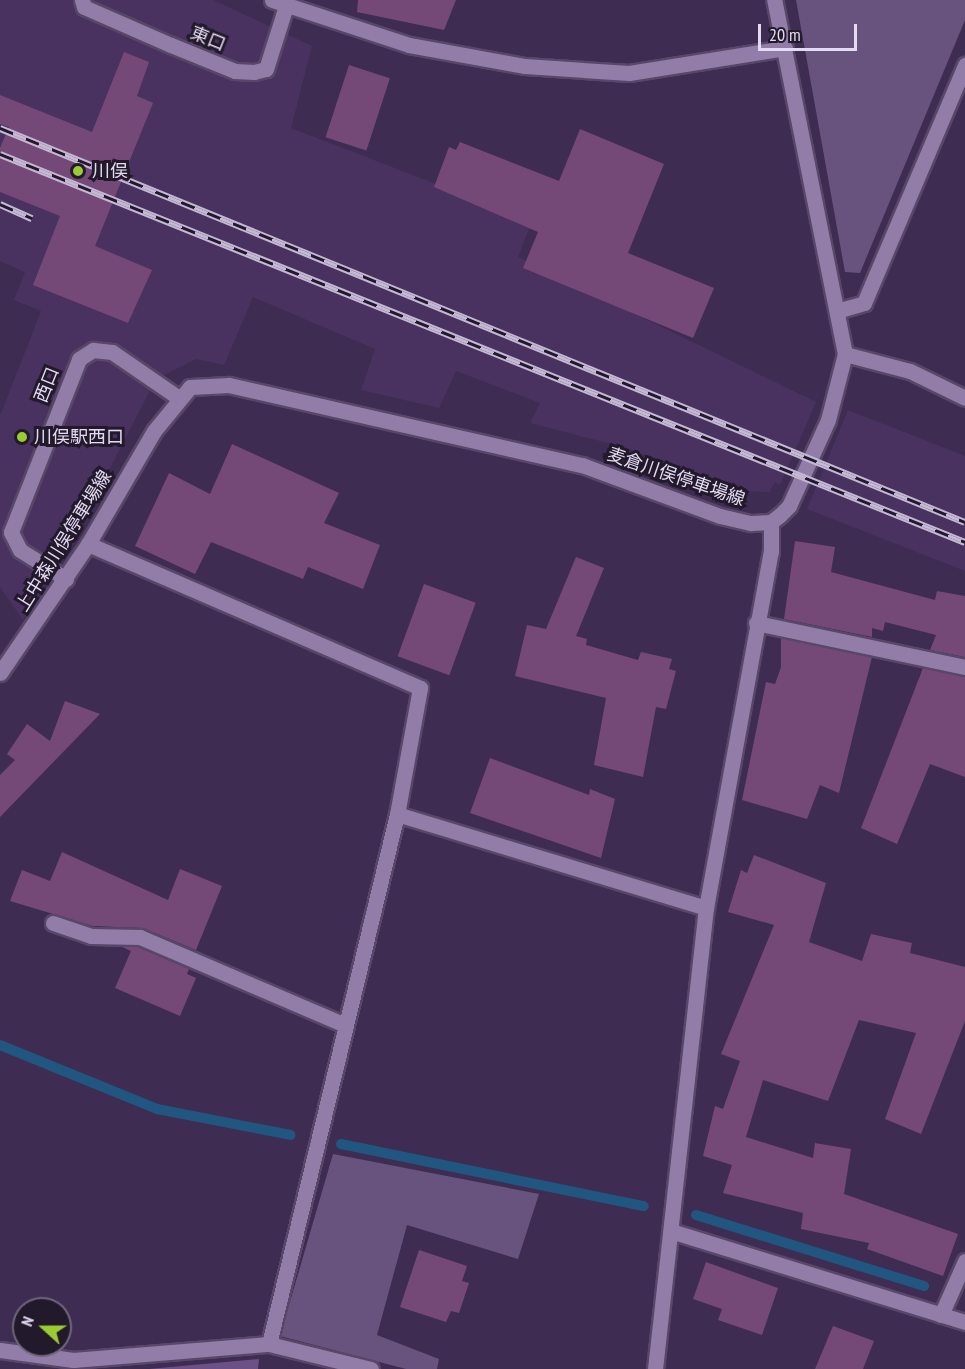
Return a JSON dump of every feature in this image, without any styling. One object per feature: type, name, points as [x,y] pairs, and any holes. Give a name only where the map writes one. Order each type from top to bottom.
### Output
[{"type":"street","name":"東口","points":[[82,0],[84,7],[171,45],[235,71],[254,72],[266,69],[282,2]]},
{"type":"street","points":[[655,1369],[674,1232],[706,908],[756,623],[771,552],[771,522],[789,506],[810,461],[838,391],[845,354],[840,310],[774,0]]},
{"type":"street","points":[[282,2],[409,45],[525,66],[629,73],[785,48]]},
{"type":"street","points":[[840,310],[864,303],[965,65]]},
{"type":"street","name":"西口","points":[[66,579],[20,550],[11,532],[79,359],[93,350],[112,352],[179,398]]},
{"type":"street","points":[[845,354],[910,371],[965,398]]},
{"type":"street","name":"麦倉川俣停車場線","points":[[179,398],[190,387],[229,386],[582,465],[720,516],[771,522]]},
{"type":"street","name":"上中森川俣停車場線","points":[[0,673],[66,579],[154,431],[179,398]]},
{"type":"street","points":[[88,544],[420,688],[397,814],[269,1344]]},
{"type":"street","points":[[756,623],[965,667]]},
{"type":"street","points":[[397,814],[706,908]]},
{"type":"street","points":[[53,923],[91,936],[141,937],[345,1025]]},
{"type":"street","points":[[674,1232],[965,1322]]},
{"type":"street","points":[[942,1315],[965,1260]]},
{"type":"street","points":[[0,1350],[72,1360],[269,1344],[371,1369]]},
{"type":"shaded area","points":[[0,0],[213,0],[312,46],[291,128],[532,221],[518,257],[816,402],[780,485],[775,482],[770,492],[746,491],[623,447],[530,423],[540,403],[456,371],[439,408],[361,390],[375,349],[253,297],[224,365],[196,359],[156,379],[76,534],[23,620],[0,587],[0,416],[41,311],[14,300],[25,272],[0,261]]},
{"type":"shaded area","points":[[796,0],[965,0],[965,20],[860,273],[845,272]]},
{"type":"shaded area","points":[[848,410],[965,456],[965,571],[807,509]]},
{"type":"shaded area","points":[[333,1154],[539,1194],[518,1259],[407,1225],[377,1335],[439,1359],[437,1369],[406,1369],[280,1336]]},
{"type":"shaded area","points":[[259,1359],[258,1369],[149,1369]]},
{"type":"building","points":[[358,0],[456,0],[444,30],[357,12]]},
{"type":"building","points":[[124,52],[149,62],[137,96],[153,103],[95,246],[152,270],[128,323],[33,285],[60,216],[0,192],[0,148],[9,127],[0,124],[0,95],[92,132]]},
{"type":"building","points":[[349,65],[390,78],[366,151],[326,137]]},
{"type":"building","points":[[580,129],[664,164],[628,253],[714,288],[693,338],[523,268],[538,232],[434,187],[449,147],[456,150],[460,142],[559,181]]},
{"type":"building","points":[[232,444],[339,493],[324,523],[380,545],[363,589],[308,567],[303,579],[211,542],[195,574],[135,546],[169,473],[210,494]]},
{"type":"building","points":[[795,541],[835,547],[831,572],[935,600],[937,591],[965,596],[965,657],[930,650],[936,635],[885,622],[883,631],[872,628],[872,637],[784,619]]},
{"type":"building","points":[[576,557],[604,568],[576,636],[587,639],[586,645],[638,660],[641,652],[672,659],[669,669],[676,671],[666,709],[656,707],[643,777],[594,765],[606,698],[515,676],[527,625],[546,629]]},
{"type":"building","points":[[424,584],[476,603],[449,675],[398,656]]},
{"type":"building","points":[[781,638],[872,657],[839,793],[820,785],[807,819],[742,800],[766,682],[775,684],[781,667]]},
{"type":"building","points":[[923,668],[965,677],[965,777],[930,764],[897,844],[861,828]]},
{"type":"building","points":[[65,701],[100,714],[0,817],[0,775],[15,760],[7,754],[27,724],[50,741]]},
{"type":"building","points":[[490,758],[589,795],[590,789],[615,799],[601,858],[470,813]]},
{"type":"building","points":[[62,852],[168,900],[180,869],[222,886],[196,950],[143,928],[93,926],[10,901],[22,870],[50,881]]},
{"type":"building","points":[[754,855],[826,883],[809,942],[862,961],[871,934],[912,943],[910,953],[965,967],[965,1021],[921,1134],[885,1119],[916,1033],[859,1020],[828,1101],[763,1080],[746,1137],[813,1158],[815,1143],[851,1149],[844,1194],[958,1234],[943,1276],[867,1249],[869,1243],[801,1229],[803,1213],[723,1193],[732,1165],[703,1156],[715,1106],[723,1109],[740,1061],[721,1054],[774,925],[728,912],[741,870],[747,873]]},
{"type":"building","points":[[120,946],[138,947],[189,969],[187,974],[196,978],[180,1016],[115,988],[131,951]]},
{"type":"building","points":[[419,1250],[467,1266],[462,1281],[469,1283],[459,1313],[451,1311],[446,1322],[400,1307]]},
{"type":"building","points":[[706,1262],[778,1288],[762,1335],[718,1320],[722,1309],[693,1299]]},
{"type":"building","points":[[833,1326],[874,1341],[863,1369],[815,1369]]},
{"type":"waterway","points":[[0,1045],[157,1109],[291,1135]]},
{"type":"waterway","points":[[341,1144],[644,1206]]},
{"type":"waterway","points":[[696,1215],[924,1286]]},
{"type":"railway","points":[[0,128],[965,522]]},
{"type":"railway","points":[[0,154],[965,542]]},
{"type":"railway","points":[[0,204],[32,218]]},
{"type":"place","name":"川俣","points":[[78,171]]},
{"type":"place","name":"川俣駅西口","points":[[22,437]]}]
